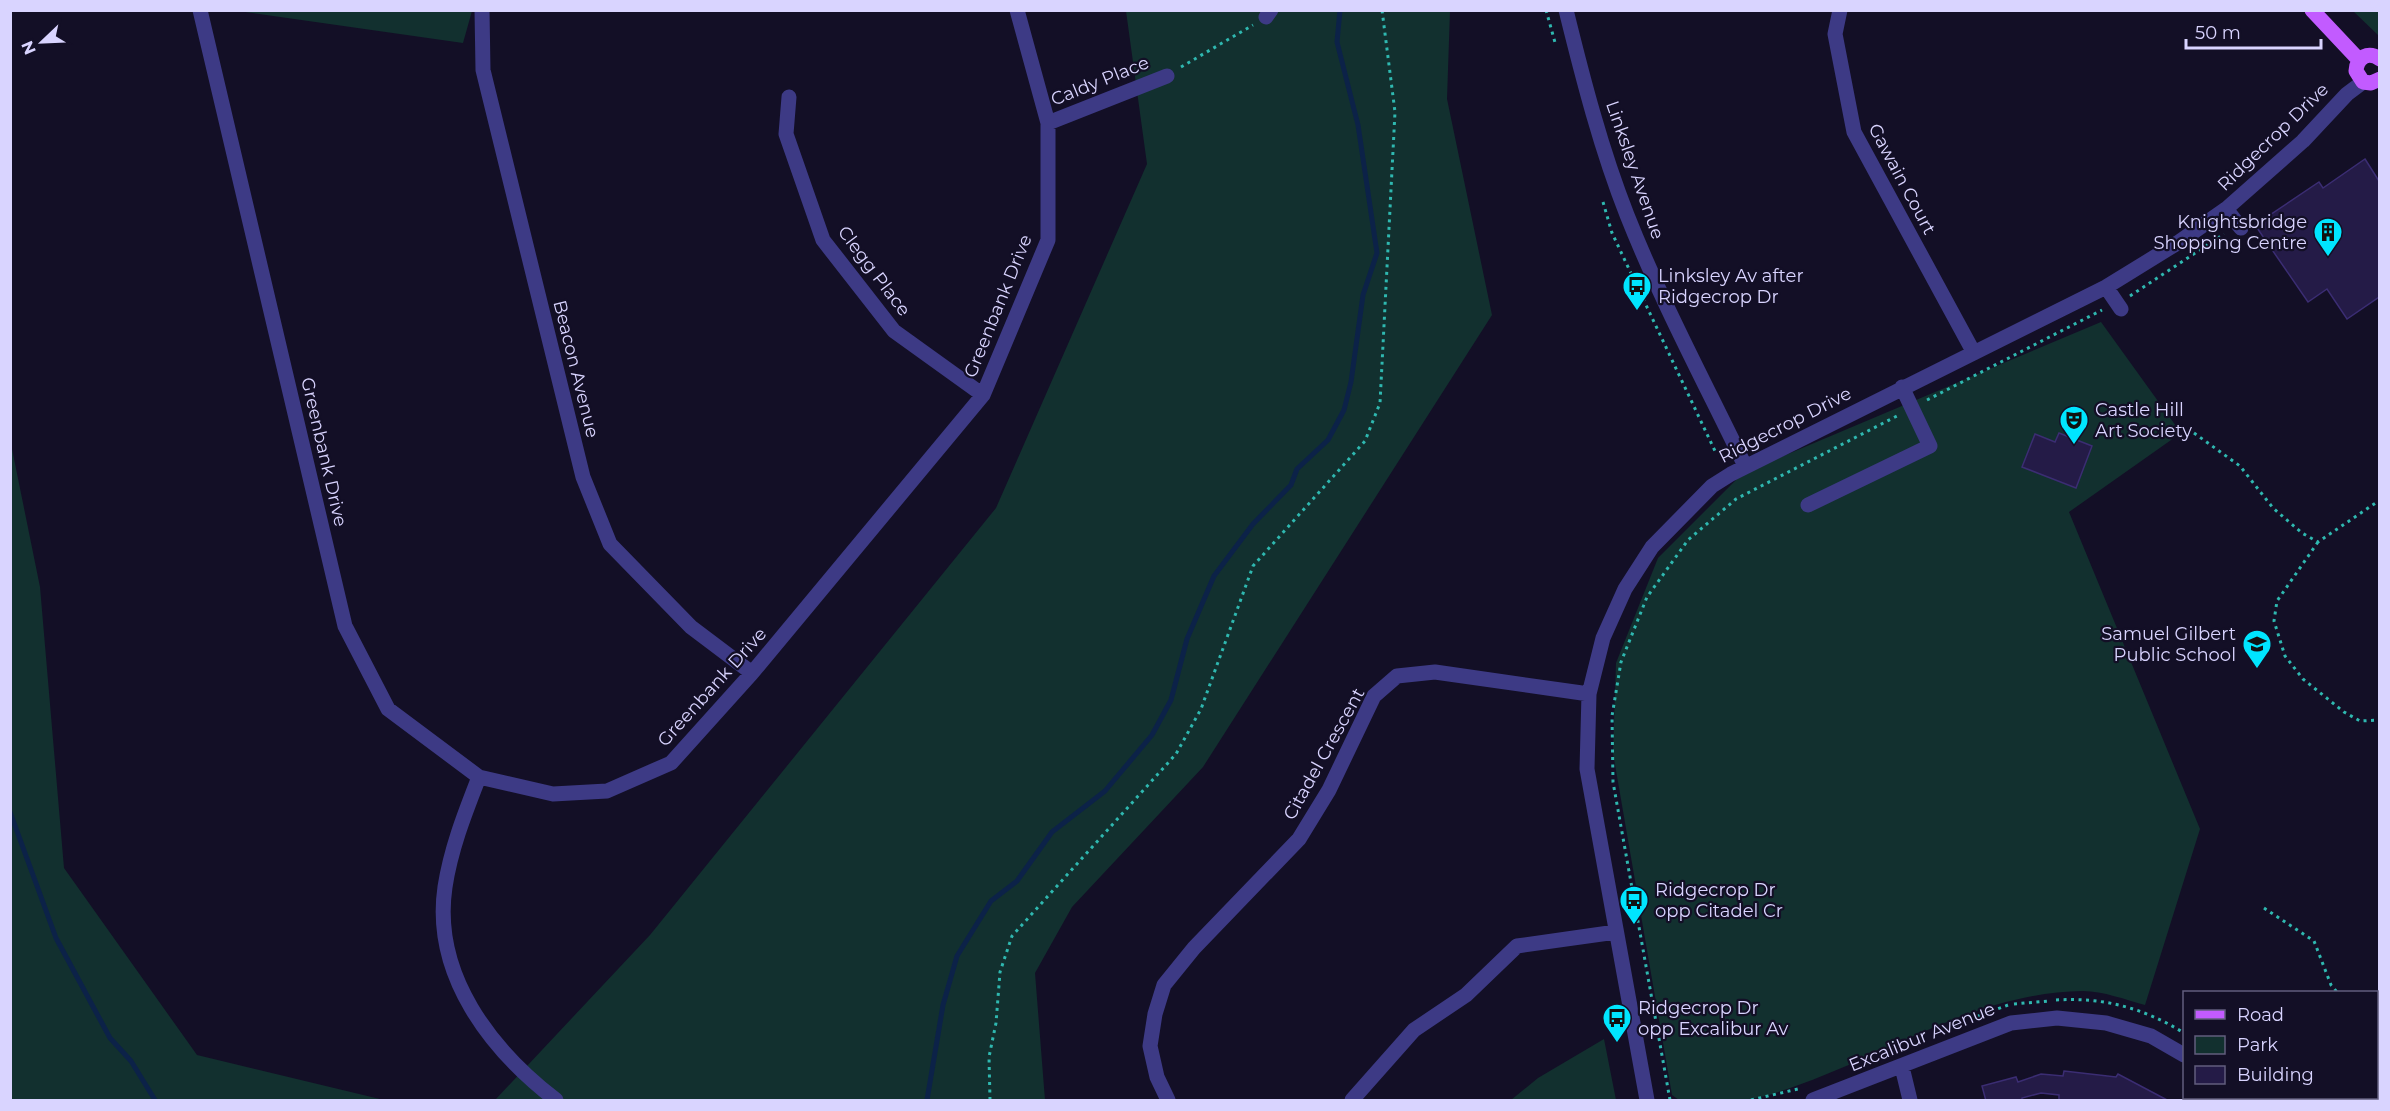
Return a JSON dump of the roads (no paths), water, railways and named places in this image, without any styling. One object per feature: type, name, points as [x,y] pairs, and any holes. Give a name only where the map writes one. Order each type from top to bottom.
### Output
[{"type":"main road","points":[[2312,10],[2359,60]]},
{"type":"main road","points":[[2379,59],[2369,55],[2359,60],[2356,71],[2363,82],[2371,83],[2379,80]]},
{"type":"street","name":"Greenbank Drive","points":[[200,10],[345,626],[388,709],[479,777],[553,794],[607,791],[671,763],[752,673],[983,395],[1048,240],[1048,123],[1017,10]]},
{"type":"street","name":"Beacon Avenue","points":[[483,10],[483,70],[582,477],[610,544],[691,627],[752,673]]},
{"type":"street","name":"Linksley Avenue","points":[[1566,10],[1601,136],[1628,216],[1676,323],[1745,466]]},
{"type":"street","name":"Gawain Court","points":[[1840,10],[1834,34],[1854,132],[1974,353]]},
{"type":"street","name":"Caldy Place","points":[[1048,123],[1167,76]]},
{"type":"street","name":"Ridgecrop Drive","points":[[1647,1101],[1587,768],[1589,694],[1603,638],[1624,589],[1652,547],[1712,486],[1745,466],[2106,287],[2179,242],[2226,209],[2303,141],[2347,94],[2363,82]]},
{"type":"street","name":"Clegg Place","points":[[789,97],[786,134],[823,240],[894,331],[983,395]]},
{"type":"street","points":[[2226,209],[2239,226]]},
{"type":"street","points":[[2106,287],[2119,306]]},
{"type":"street","points":[[1808,506],[1930,446],[1902,387]]},
{"type":"street","name":"Citadel Crescent","points":[[1168,1101],[1157,1077],[1150,1046],[1155,1014],[1164,985],[1194,948],[1299,839],[1329,789],[1374,696],[1397,676],[1435,672],[1589,694]]},
{"type":"street","points":[[479,777],[453,847],[445,889],[445,930],[450,953],[458,981],[475,1017],[508,1060],[556,1101]]},
{"type":"street","points":[[1352,1101],[1414,1030],[1466,995],[1517,946],[1616,932]]},
{"type":"street","name":"Excalibur Avenue","points":[[1813,1101],[2011,1023],[2057,1018],[2106,1023],[2151,1036],[2183,1054]]},
{"type":"street","points":[[1902,1067],[1910,1101]]},
{"type":"waterway","points":[[927,1100],[943,1005],[957,956],[991,901],[1017,881],[1052,832],[1105,791],[1152,735],[1171,700],[1187,639],[1214,576],[1253,524],[1291,485],[1297,469],[1328,440],[1344,410],[1351,382],[1363,295],[1377,253],[1358,125],[1337,42],[1340,10]]},
{"type":"waterway","points":[[10,812],[56,938],[110,1038],[131,1061],[155,1100]]},
{"type":"place","name":"Knightsbridge Shopping Centre","points":[[2328,258]]},
{"type":"place","name":"Linksley Av after Ridgecrop Dr","points":[[1637,312]]},
{"type":"place","name":"Castle Hill Art Society","points":[[2074,446]]},
{"type":"place","name":"Samuel Gilbert Public School","points":[[2257,670]]},
{"type":"place","name":"Ridgecrop Dr opp Citadel Cr","points":[[1634,926]]},
{"type":"place","name":"Ridgecrop Dr opp Excalibur Av","points":[[1617,1044]]}]
